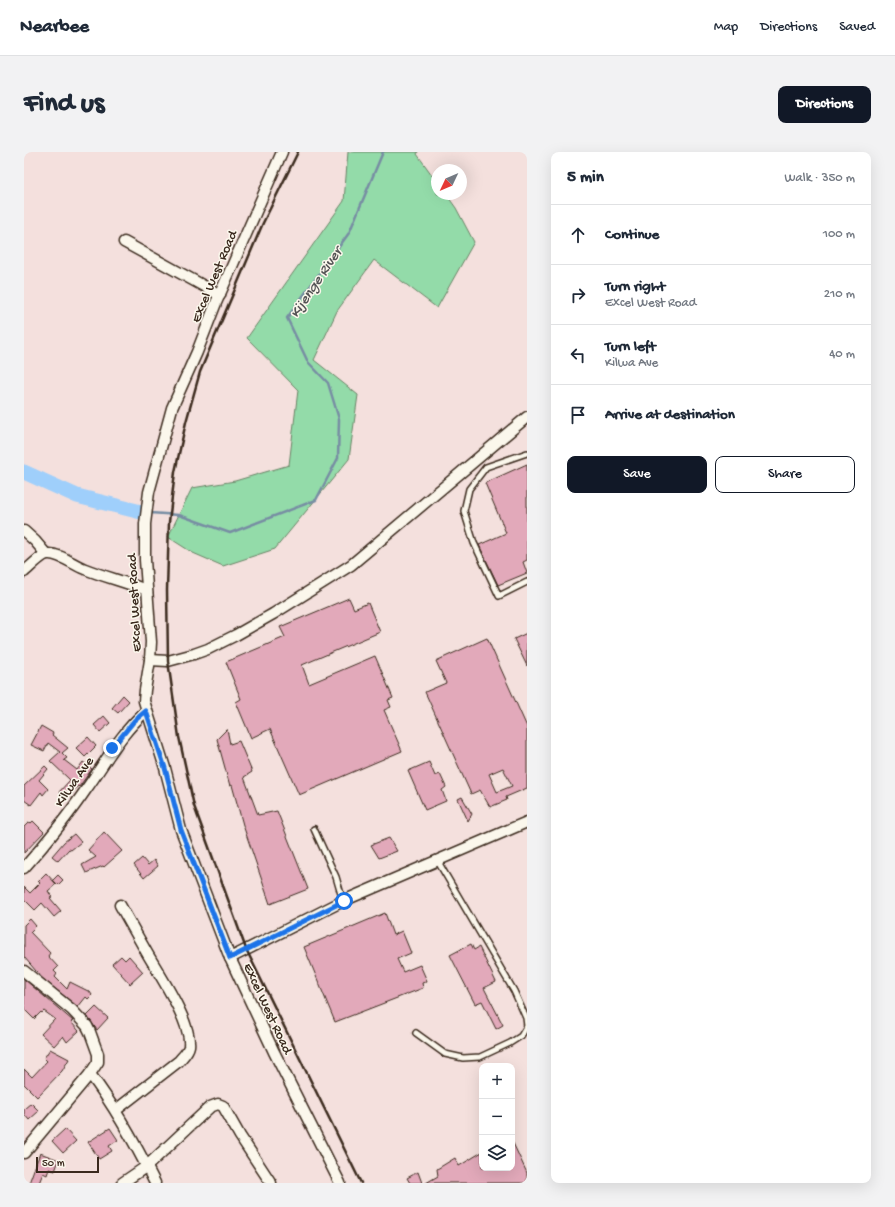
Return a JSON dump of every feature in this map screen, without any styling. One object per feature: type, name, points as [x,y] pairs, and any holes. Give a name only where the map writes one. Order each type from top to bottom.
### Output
[{"type":"street","name":"Excel West Road","points":[[282,152],[172,408],[149,492],[145,524],[144,560],[151,642],[144,701],[165,768],[181,830],[230,958],[274,1052],[340,1183]]},
{"type":"street","points":[[124,242],[220,295]]},
{"type":"street","points":[[150,660],[168,661],[208,649],[236,635],[334,576],[351,565],[527,417]]},
{"type":"street","points":[[24,531],[46,554],[62,558],[84,569],[146,590]]},
{"type":"street","points":[[24,572],[46,554]]},
{"type":"street","name":"Kilwa Ave","points":[[24,868],[86,789],[125,731],[146,711]]},
{"type":"street","points":[[230,958],[344,901],[527,822]]},
{"type":"street","points":[[116,1110],[179,1061],[186,1054],[189,1046],[186,1030],[174,999],[120,905]]},
{"type":"street","points":[[24,971],[72,1010],[87,1026],[98,1054],[98,1062],[90,1074],[24,1153]]},
{"type":"street","points":[[90,1074],[116,1110],[155,1183]]},
{"type":"street","points":[[122,1183],[147,1166],[210,1107],[218,1104],[223,1106],[240,1136],[271,1183]]},
{"type":"lane","points":[[527,453],[486,467],[469,488],[464,511],[474,543],[498,596],[527,582]]},
{"type":"lane","points":[[314,829],[336,877],[344,901]]},
{"type":"lane","points":[[416,1033],[445,1054],[463,1058],[480,1057],[505,1046],[521,1036],[527,1026],[526,1018],[514,992],[437,860]]},
{"type":"green space","points":[[348,152],[418,152],[417,154],[431,174],[431,200],[450,200],[474,242],[437,308],[374,260],[337,311],[314,360],[358,395],[349,459],[275,549],[223,566],[193,553],[168,537],[192,488],[235,481],[289,465],[298,390],[247,338],[344,201]]},
{"type":"building","points":[[527,464],[527,560],[523,562],[527,573],[498,585],[479,545],[506,533],[485,483]]},
{"type":"building","points":[[349,598],[354,609],[368,603],[380,632],[302,665],[309,684],[375,656],[393,698],[388,700],[391,707],[384,710],[402,751],[299,795],[270,729],[251,738],[236,702],[241,699],[226,662],[285,637],[280,627]]},
{"type":"building","points":[[527,633],[527,666],[514,639]]},
{"type":"building","points":[[487,638],[527,727],[527,788],[506,797],[507,800],[490,807],[480,790],[471,794],[425,692],[446,683],[436,661]],"holes":[[[503,768],[512,786],[497,792],[489,774]]]},
{"type":"building","points":[[123,695],[129,701],[118,713],[112,708]]},
{"type":"building","points":[[104,716],[110,723],[100,732],[94,725]]},
{"type":"building","points":[[41,726],[53,733],[52,735],[68,748],[62,753],[67,758],[64,760],[77,770],[83,762],[92,769],[79,787],[78,786],[66,799],[59,792],[70,780],[50,761],[60,752],[48,743],[44,751],[31,745]]},
{"type":"building","points":[[227,729],[230,744],[239,741],[252,772],[244,777],[258,815],[277,811],[308,889],[270,904],[243,825],[232,785],[230,786],[217,739]]},
{"type":"building","points":[[88,737],[96,746],[85,757],[76,748]]},
{"type":"building","points":[[429,762],[435,776],[440,774],[446,787],[442,790],[446,801],[425,810],[408,771]]},
{"type":"building","points":[[45,766],[48,769],[39,780],[48,789],[43,795],[41,792],[31,805],[24,800],[24,786]]},
{"type":"building","points":[[462,797],[472,814],[468,821],[458,799]]},
{"type":"building","points":[[33,821],[44,832],[24,853],[24,827]]},
{"type":"building","points":[[104,832],[122,851],[104,867],[103,866],[86,873],[82,865],[96,857],[88,850]]},
{"type":"building","points":[[74,834],[81,842],[71,850],[69,849],[58,861],[52,856],[64,842]]},
{"type":"building","points":[[389,838],[397,851],[379,858],[371,845]]},
{"type":"building","points":[[142,858],[148,865],[154,860],[158,866],[144,878],[134,865]]},
{"type":"building","points":[[46,873],[56,884],[48,891],[52,897],[50,898],[61,911],[54,917],[42,903],[35,910],[24,899],[24,887],[30,893],[40,883],[38,881]]},
{"type":"building","points":[[58,875],[63,880],[58,885],[53,880]]},
{"type":"building","points":[[385,913],[393,935],[402,931],[411,953],[397,959],[403,972],[420,965],[427,981],[422,983],[423,988],[335,1022],[304,947]]},
{"type":"building","points":[[30,919],[36,926],[30,932],[50,953],[48,956],[58,967],[54,971],[57,974],[55,977],[67,989],[70,982],[90,992],[92,995],[88,999],[86,997],[78,1007],[42,978],[24,957],[24,925]]},
{"type":"building","points":[[471,944],[474,950],[479,947],[496,982],[484,988],[503,1025],[496,1029],[482,1001],[475,1004],[450,955]]},
{"type":"building","points":[[121,956],[125,960],[129,956],[143,972],[130,984],[112,964]]},
{"type":"building","points":[[24,979],[73,1021],[71,1022],[79,1031],[67,1042],[63,1036],[54,1046],[41,1034],[55,1019],[44,1011],[34,1019],[24,1009]]},
{"type":"building","points":[[96,1007],[108,1018],[97,1030],[87,1016]]},
{"type":"building","points":[[50,1049],[69,1059],[62,1071],[37,1097],[24,1084],[24,1069],[32,1077],[47,1061],[44,1058]]},
{"type":"building","points":[[31,1103],[39,1111],[29,1120],[24,1114],[24,1109]]},
{"type":"building","points":[[110,1128],[118,1140],[109,1146],[112,1151],[99,1159],[88,1142]]},
{"type":"building","points":[[65,1129],[76,1141],[63,1153],[52,1141]]},
{"type":"building","points":[[515,1147],[527,1173],[527,1183],[426,1183],[438,1176],[437,1169],[455,1158],[459,1166],[479,1154],[479,1171],[515,1171]]},
{"type":"building","points":[[40,1153],[59,1160],[55,1171],[49,1169],[47,1175],[43,1173],[39,1183],[29,1183]]},
{"type":"building","points":[[418,1172],[422,1183],[410,1183],[407,1178]]},
{"type":"waterway","name":"Kijenge River","points":[[150,513],[179,515],[230,533],[316,500],[338,458],[339,419],[328,383],[308,362],[287,318],[349,233],[383,152]]},
{"type":"waterway","name":"Kijenge River","points":[[24,472],[77,496],[141,512]]},
{"type":"railway","points":[[298,152],[263,223],[200,372],[186,422],[175,472],[169,522],[167,590],[168,661],[179,737],[194,806],[246,949],[361,1183]]},
{"type":"route","points":[[112,748],[134,721],[146,711],[165,768],[181,830],[230,958],[344,901]]}]
